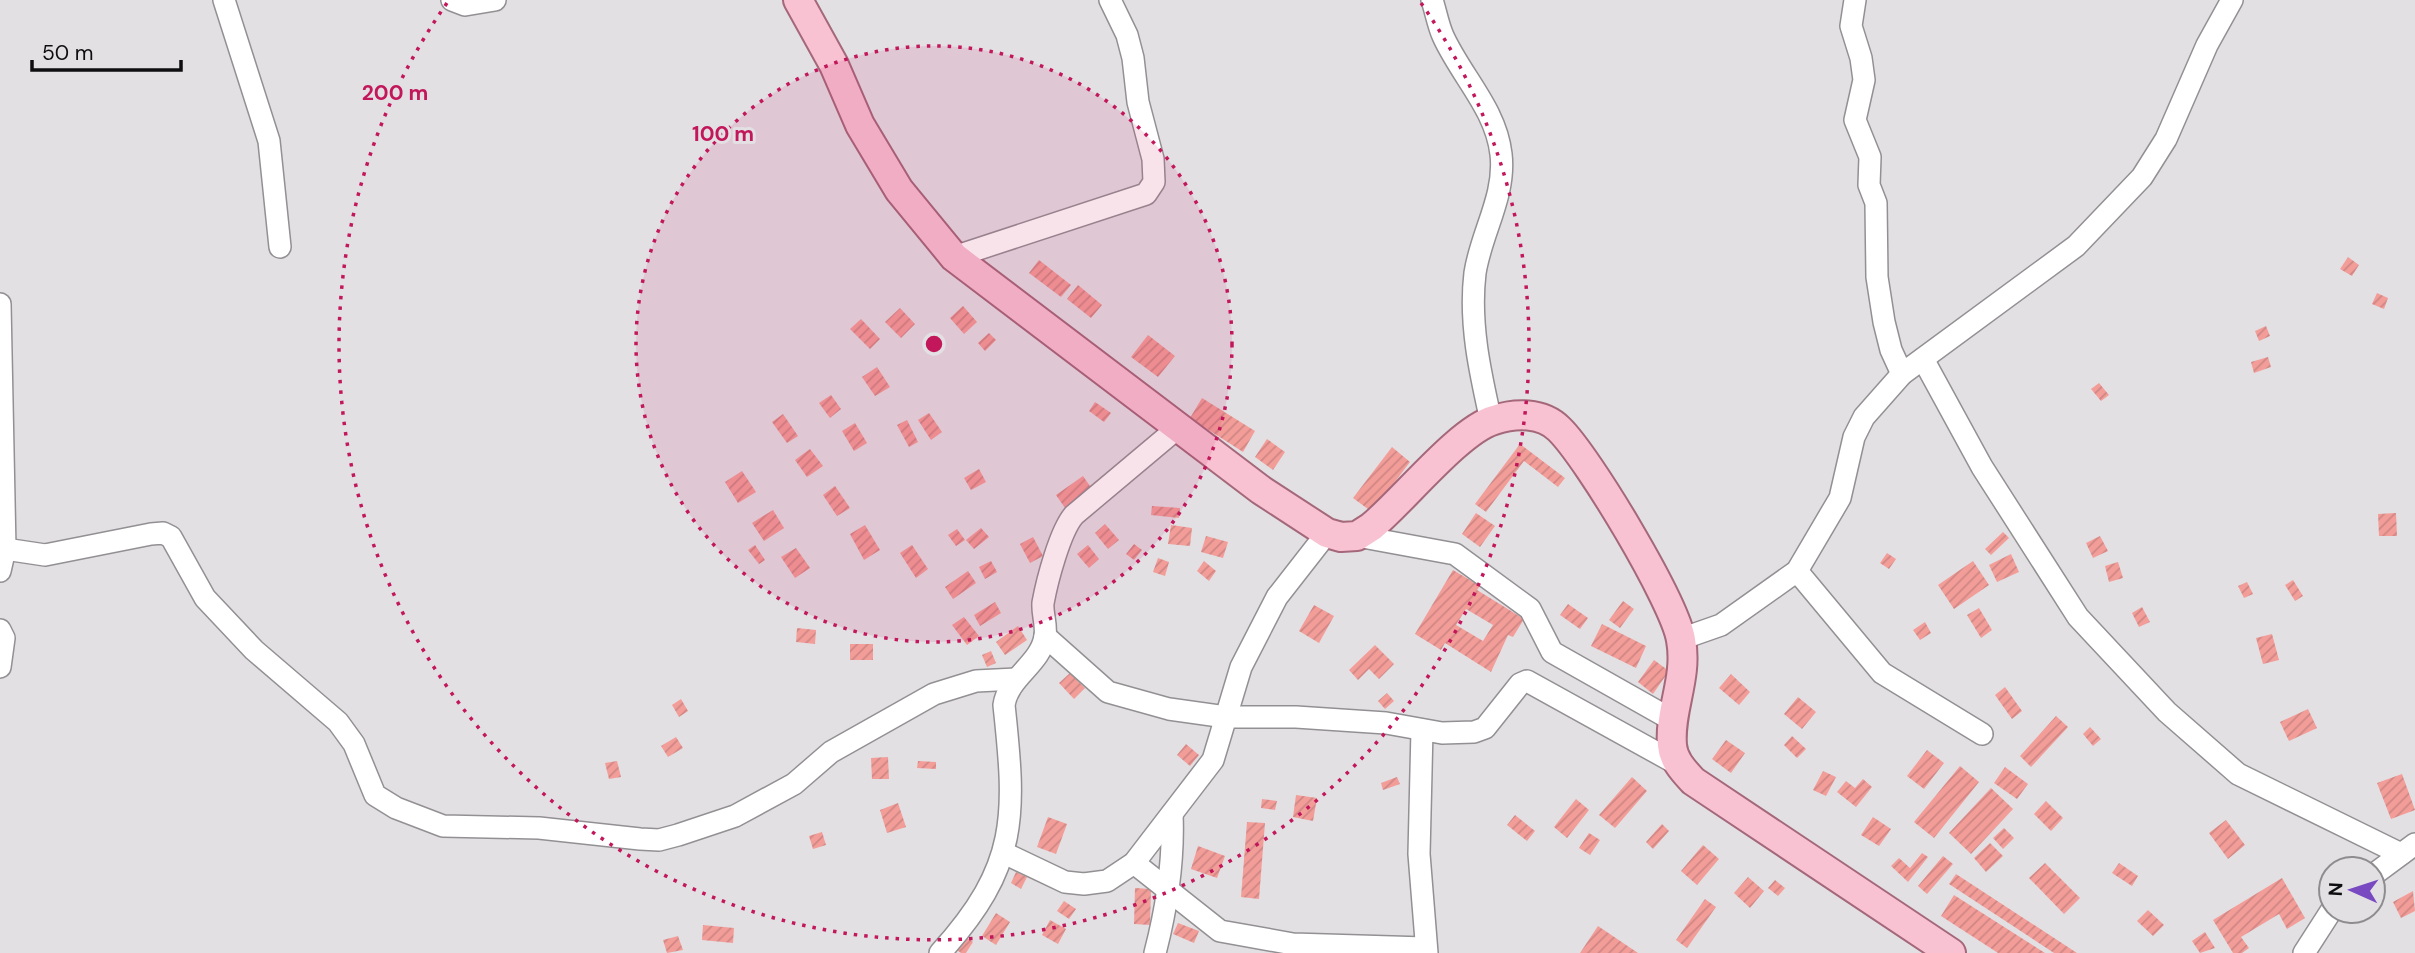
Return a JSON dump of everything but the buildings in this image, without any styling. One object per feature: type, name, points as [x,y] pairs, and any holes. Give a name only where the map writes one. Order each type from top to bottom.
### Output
[{"type":"main road","points":[[798,0],[834,65],[860,125],[899,190],[962,264],[1180,426],[1261,491],[1326,533],[1341,537],[1357,536],[1392,510],[1422,478],[1491,421],[1515,414],[1537,416],[1559,428],[1604,492],[1671,612],[1681,639],[1682,682],[1672,747],[1679,765],[1693,781],[1951,953]]},
{"type":"street","points":[[224,0],[270,141],[280,247]]},
{"type":"street","points":[[452,0],[465,5],[495,0]]},
{"type":"street","points":[[962,264],[1146,194],[1154,182],[1153,159],[1138,102],[1133,58],[1110,0]]},
{"type":"street","points":[[1432,0],[1442,35],[1492,119],[1501,152],[1502,175],[1475,271],[1475,344],[1491,421]]},
{"type":"street","points":[[1855,0],[1851,26],[1864,79],[1855,120],[1870,157],[1869,185],[1876,203],[1877,277],[1884,322],[1891,350],[1902,374]]},
{"type":"street","points":[[1681,639],[1721,625],[1797,571],[1840,498],[1854,437],[1864,417],[1902,374],[2076,246],[2143,177],[2166,139],[2207,45],[2232,0]]},
{"type":"street","points":[[0,304],[5,549],[0,571]]},
{"type":"street","points":[[1923,359],[1983,467],[2078,617],[2167,712],[2238,774],[2408,849],[2387,865]]},
{"type":"street","points":[[940,953],[978,905],[1004,853],[1010,828],[1012,795],[1004,705],[1006,693],[1035,659],[1045,636],[1043,604],[1069,521],[1180,426]]},
{"type":"street","points":[[5,549],[45,555],[150,534],[163,533],[172,537],[205,597],[254,650],[338,722],[354,744],[375,795],[396,808],[443,826],[539,828],[659,840],[735,816],[794,784],[831,752],[934,694],[976,681],[1016,679]]},
{"type":"street","points":[[1004,853],[1065,882],[1083,884],[1107,881],[1134,863],[1213,760],[1241,667],[1277,597],[1326,533]]},
{"type":"street","points":[[1357,536],[1455,554],[1530,609],[1552,652],[1674,721]]},
{"type":"street","points":[[1797,571],[1882,673],[1982,734]]},
{"type":"street","points":[[0,630],[4,638],[0,667]]},
{"type":"street","points":[[1045,636],[1108,692],[1169,709],[1226,717],[1356,720],[1460,733],[1485,728],[1520,684],[1527,681],[1679,765]]},
{"type":"street","points":[[1533,683],[1552,652]]},
{"type":"street","points":[[1134,863],[1220,931],[1293,944],[1426,951],[1419,853],[1422,730]]},
{"type":"street","points":[[1155,953],[1168,892],[1173,851],[1172,814]]},
{"type":"street","points":[[2304,953],[2322,925]]}]
